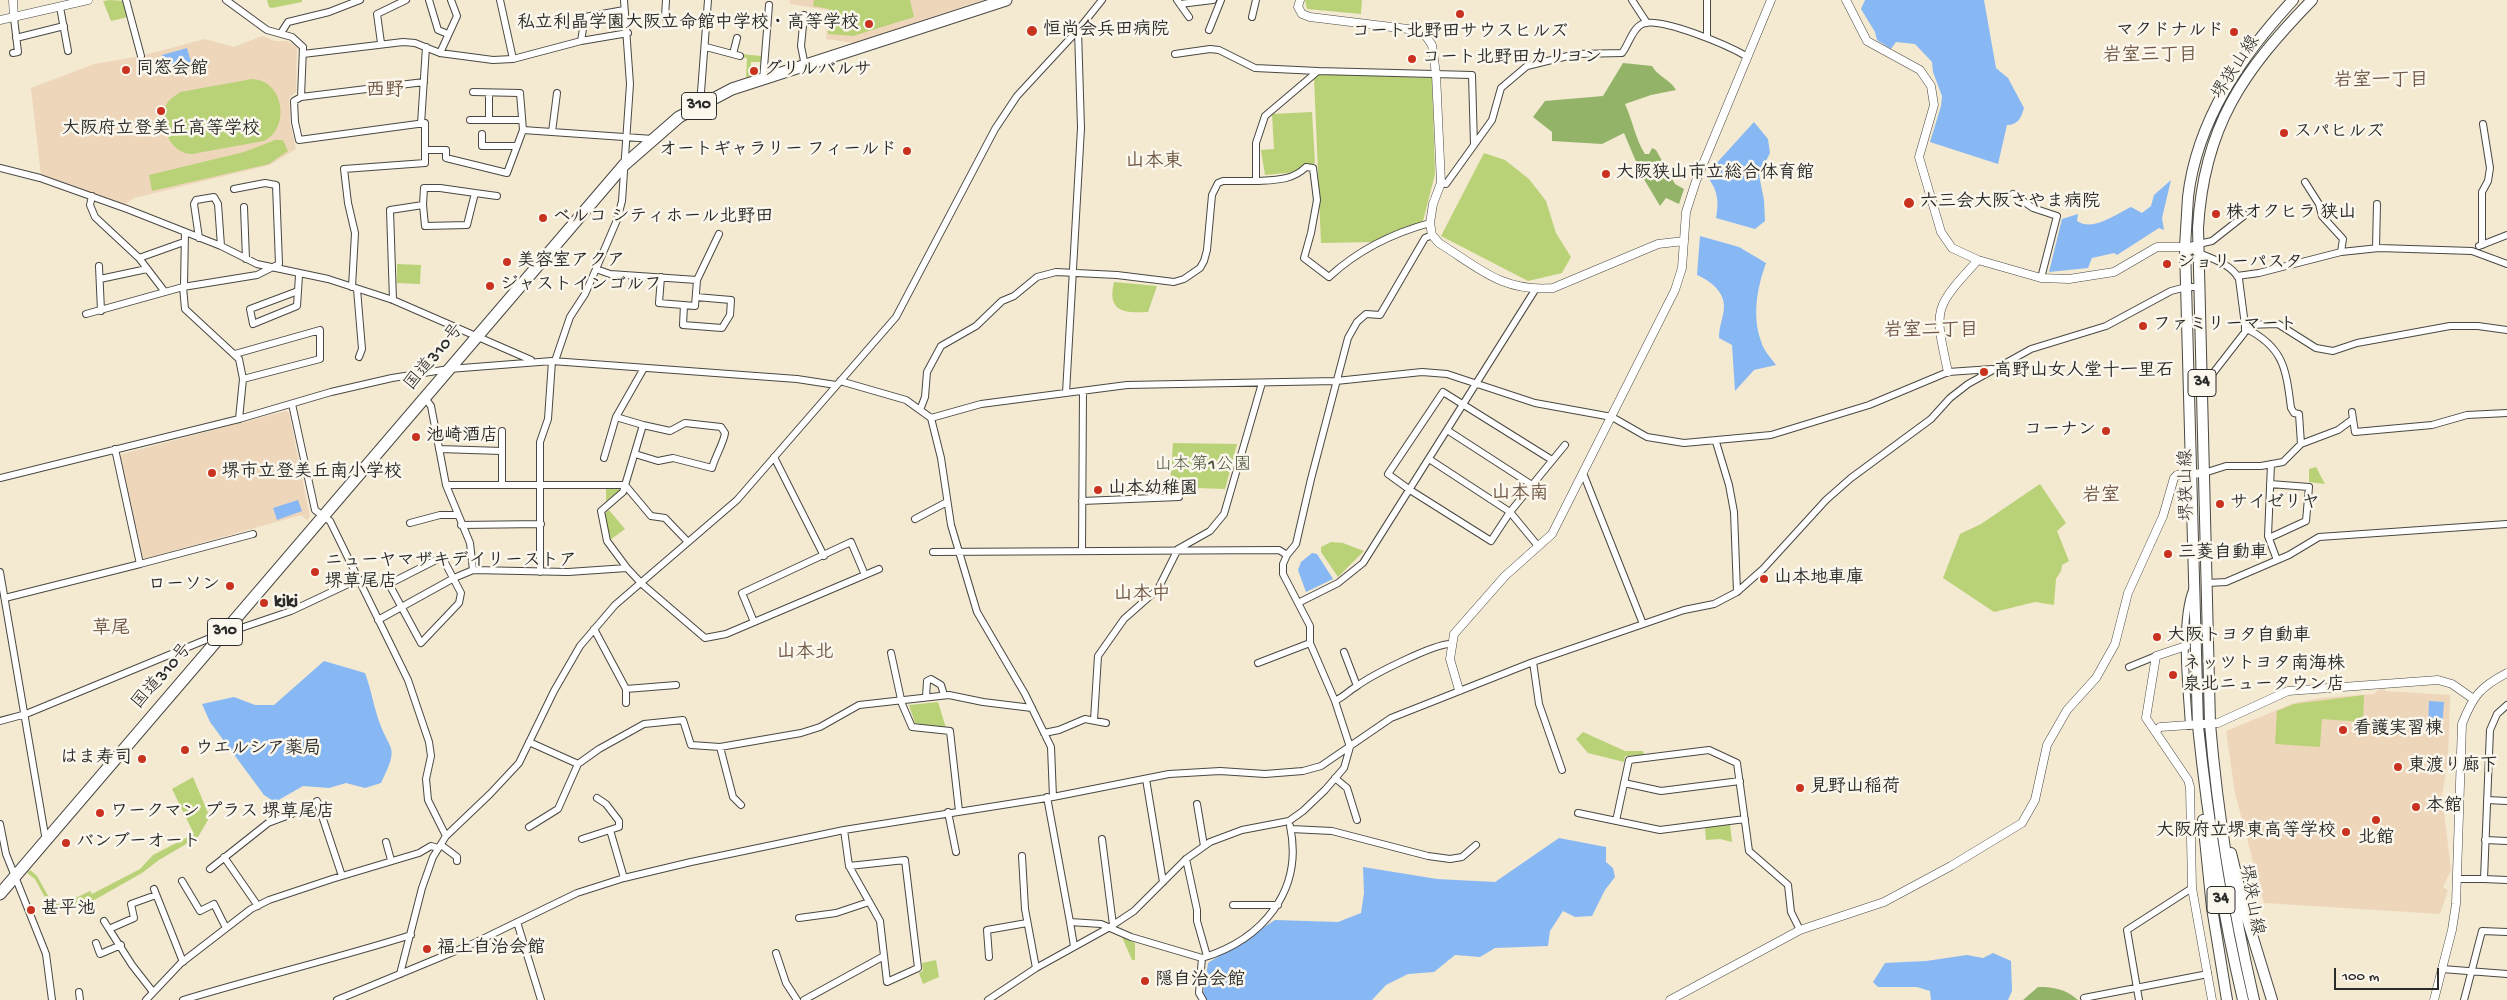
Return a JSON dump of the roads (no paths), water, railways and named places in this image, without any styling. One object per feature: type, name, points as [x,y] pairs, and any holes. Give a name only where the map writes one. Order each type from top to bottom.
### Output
[{"type":"highway","name":"国道310号","points":[[0,894],[475,338],[624,166],[653,139],[679,117],[732,89],[1006,0]]},
{"type":"main road","name":"堺狭山線","points":[[2243,1000],[2225,922],[2193,726],[2195,584],[2190,474],[2185,247],[2188,196],[2196,158],[2212,114],[2232,77],[2254,44],[2293,0]]},
{"type":"main road","name":"堺狭山線","points":[[2254,1000],[2236,916],[2218,801],[2210,724],[2199,202],[2209,155],[2227,110],[2255,63],[2312,0]]},
{"type":"main road","points":[[2205,799],[2202,827],[2204,846],[2227,1000]]},
{"type":"main road","points":[[2218,801],[2246,915],[2272,1000]]},
{"type":"street","points":[[13,0],[18,52],[13,53]]},
{"type":"street","points":[[0,20],[88,0]]},
{"type":"street","points":[[126,0],[141,56]]},
{"type":"street","points":[[226,0],[267,30],[292,37],[303,47],[301,97]]},
{"type":"street","points":[[281,33],[288,22],[329,12],[360,0]]},
{"type":"street","points":[[381,43],[377,14],[406,0]]},
{"type":"street","points":[[429,0],[438,30],[448,34]]},
{"type":"street","points":[[440,53],[457,16],[452,0]]},
{"type":"street","points":[[500,0],[513,58]]},
{"type":"street","points":[[540,572],[540,442],[548,419],[553,361],[570,317],[585,294],[596,269],[617,220],[622,201],[630,84],[628,33],[624,0]]},
{"type":"street","points":[[665,16],[666,0]]},
{"type":"street","points":[[700,105],[706,47],[708,0]]},
{"type":"street","points":[[400,974],[422,888],[440,846],[446,836],[513,769],[580,646],[615,605],[642,584],[737,500],[896,317],[968,178],[1011,104],[1078,30],[1102,0]]},
{"type":"street","points":[[1178,2],[1212,0]]},
{"type":"street","points":[[1209,30],[1221,0]]},
{"type":"street","points":[[1252,17],[1256,0]]},
{"type":"street","points":[[1300,0],[1298,7],[1302,14],[1310,17],[1416,30],[1424,35],[1432,45],[1436,74],[1441,183],[1433,204],[1430,223],[1432,235],[1439,242],[1502,282],[1535,290],[1553,288],[1658,244],[1684,241]]},
{"type":"street","points":[[1632,0],[1647,23]]},
{"type":"street","points":[[1707,0],[1707,36]]},
{"type":"street","points":[[1459,690],[1450,659],[1454,634],[1505,576],[1552,534],[1675,290],[1682,268],[1686,212],[1693,189],[1746,56],[1771,0]]},
{"type":"street","points":[[1846,0],[1867,41],[1920,70],[1931,86],[1934,105],[1921,149],[1921,165],[1941,232],[1952,248],[1978,260],[2041,278],[2069,279],[2114,272],[2157,247],[2185,247],[2199,250],[2235,272],[2245,332],[2202,388]]},
{"type":"street","points":[[1178,2],[1189,17]]},
{"type":"street","points":[[763,80],[769,5]]},
{"type":"street","points":[[60,7],[68,52]]},
{"type":"street","points":[[582,41],[585,17],[624,10]]},
{"type":"street","points":[[804,15],[801,46],[805,66]]},
{"type":"street","points":[[1441,183],[1446,184],[1492,120],[1501,88],[1527,66],[1576,54],[1622,53],[1635,29],[1647,23],[1707,36],[1746,56]]},
{"type":"street","points":[[16,38],[64,26]]},
{"type":"street","points":[[1066,393],[1071,274],[1081,128],[1078,30]]},
{"type":"street","points":[[303,54],[381,43],[415,43],[440,53],[493,60],[513,58],[582,41],[628,33]]},
{"type":"street","points":[[732,54],[737,38]]},
{"type":"street","points":[[706,47],[740,56]]},
{"type":"street","points":[[421,124],[426,48]]},
{"type":"street","points":[[1175,54],[1210,49],[1219,50],[1256,68],[1472,75],[1474,145]]},
{"type":"street","points":[[1256,181],[1256,143],[1265,116],[1318,71]]},
{"type":"street","points":[[359,357],[362,349],[354,288],[355,233],[348,203],[344,169],[425,164],[424,123],[299,140],[295,122],[294,101],[301,97],[424,82]]},
{"type":"street","points":[[425,150],[446,150],[446,158],[507,173],[522,130],[520,93],[473,92]]},
{"type":"street","points":[[489,92],[489,120]]},
{"type":"street","points":[[552,132],[557,93]]},
{"type":"street","points":[[470,120],[522,120]]},
{"type":"street","points":[[2482,245],[2482,192],[2488,182],[2490,168],[2483,124]]},
{"type":"street","points":[[522,130],[653,139]]},
{"type":"street","points":[[482,134],[482,146],[516,146]]},
{"type":"street","points":[[920,410],[924,397],[927,372],[941,346],[976,326],[1002,301],[1014,296],[1037,277],[1056,272],[1117,275],[1174,282],[1200,268],[1207,250],[1212,195],[1218,183],[1223,181],[1287,179],[1299,174],[1306,167],[1313,168],[1317,200],[1304,258],[1329,277],[1343,264],[1385,239],[1430,223]]},
{"type":"street","points":[[0,168],[40,178],[92,196],[221,246],[246,259],[273,269],[328,279],[393,300],[475,338],[532,361]]},
{"type":"street","points":[[2306,182],[2319,204],[2322,216],[2342,239],[2341,252]]},
{"type":"street","points":[[86,314],[184,287],[257,275],[273,269],[279,264],[276,185],[265,183],[234,189]]},
{"type":"street","points":[[475,193],[468,225],[425,226],[424,188],[440,188],[497,196]]},
{"type":"street","points":[[2013,194],[2033,208],[2057,216],[2041,278]]},
{"type":"street","points":[[92,196],[90,205],[95,217],[139,258],[165,292]]},
{"type":"street","points":[[199,238],[194,204],[196,200],[214,198],[218,204],[221,246]]},
{"type":"street","points":[[2376,248],[2377,204]]},
{"type":"street","points":[[393,300],[390,210],[423,205]]},
{"type":"street","points":[[244,207],[246,259]]},
{"type":"street","points":[[2185,247],[2199,250],[2245,215]]},
{"type":"street","points":[[185,232],[185,309],[238,359],[243,379],[239,419]]},
{"type":"street","points":[[661,277],[659,303],[695,306],[697,280],[719,234]]},
{"type":"street","points":[[2472,251],[2507,234]]},
{"type":"street","points":[[988,1000],[1036,968],[1134,911],[1186,858],[1204,846],[1242,830],[1289,821],[1303,811],[1344,768],[1350,747],[1335,701],[1310,643],[1310,626],[1283,574],[1283,564],[1287,555],[1296,544],[1342,352],[1356,322],[1366,314],[1380,315],[1425,238],[1432,235]]},
{"type":"street","points":[[139,258],[184,242]]},
{"type":"street","points":[[2237,276],[2259,273],[2341,252],[2376,248],[2472,251],[2507,264]]},
{"type":"street","points":[[1948,372],[1939,331],[1940,310],[1948,293],[1978,260]]},
{"type":"street","points":[[99,266],[101,310]]},
{"type":"street","points":[[100,280],[147,269]]},
{"type":"street","points":[[596,269],[610,274],[697,280]]},
{"type":"street","points":[[298,291],[250,309],[253,324],[297,306],[298,291],[299,275]]},
{"type":"street","points":[[337,1000],[352,997],[577,893],[624,878],[844,830],[1050,797],[1146,779],[1194,772],[1220,771],[1265,774],[1303,771],[1321,766],[1391,718],[1533,662],[1684,610],[1714,604],[1737,592],[1763,569],[1832,495],[1930,419],[1950,398],[1993,369],[2030,349],[2106,326],[2171,291],[2186,287],[2200,287]]},
{"type":"street","points":[[1298,603],[1338,583],[1363,563],[1535,290]]},
{"type":"street","points":[[684,305],[683,324],[722,328],[730,315],[730,300],[696,297]]},
{"type":"street","points":[[2245,327],[2278,324],[2316,348],[2333,350],[2357,343],[2450,326],[2478,326],[2507,330]]},
{"type":"street","points":[[2245,327],[2263,337],[2285,366],[2291,408],[2294,413],[2299,414],[2301,444]]},
{"type":"street","points":[[234,354],[320,330],[320,359],[243,379]]},
{"type":"street","points":[[0,478],[239,419],[392,378],[449,369],[532,361],[553,361],[838,383],[906,400],[931,418],[941,458],[947,502],[977,612],[1032,708],[1051,747],[1050,797],[1074,946]]},
{"type":"street","points":[[604,458],[616,417],[644,368]]},
{"type":"street","points":[[931,418],[981,404],[1127,385],[1336,381],[1422,372],[1447,374],[1535,403],[1612,417],[1647,437],[1684,443],[1716,442],[1771,435],[1877,402],[1948,372],[1993,369]]},
{"type":"street","points":[[1094,720],[1098,656],[1124,619],[1158,589],[1178,549],[1210,531],[1224,514],[1262,383]]},
{"type":"street","points":[[1082,550],[1083,391]]},
{"type":"street","points":[[1552,460],[1443,392],[1388,474],[1491,541],[1510,512],[1565,445]]},
{"type":"street","points":[[425,398],[431,406],[446,485],[470,543],[474,570]]},
{"type":"street","points":[[292,404],[315,510],[330,521],[408,680],[429,742],[431,756],[426,779],[428,800],[446,836]]},
{"type":"street","points":[[1670,1000],[1800,930],[1884,902],[1951,866],[2022,822],[2035,800],[2047,745],[2067,710],[2096,678],[2115,644],[2128,593],[2163,516],[2174,478],[2177,475],[2204,473],[2226,466],[2283,462],[2301,444],[2330,433],[2353,416],[2356,432],[2432,425],[2467,415],[2507,413]]},
{"type":"street","points":[[616,417],[670,432],[685,424],[721,428],[725,433],[712,468],[673,458],[658,461],[634,454]]},
{"type":"street","points":[[643,425],[623,492],[601,511],[607,541],[627,568],[642,584],[705,638],[726,634],[879,569]]},
{"type":"street","points":[[1447,430],[1532,485]]},
{"type":"street","points":[[502,431],[502,485]]},
{"type":"street","points":[[1716,442],[1729,485],[1734,512],[1737,592]]},
{"type":"street","points":[[439,449],[502,451]]},
{"type":"street","points":[[115,450],[140,564]]},
{"type":"street","points":[[774,457],[824,556]]},
{"type":"street","points":[[1429,459],[1510,512],[1538,546]]},
{"type":"street","points":[[2270,464],[2269,538],[2277,560]]},
{"type":"street","points":[[1583,473],[1643,624]]},
{"type":"street","points":[[2269,538],[2306,521],[2309,486],[2270,484]]},
{"type":"street","points":[[446,485],[625,485]]},
{"type":"street","points":[[625,485],[651,516],[666,518],[688,542]]},
{"type":"street","points":[[1082,501],[1179,496]]},
{"type":"street","points":[[915,519],[947,502]]},
{"type":"street","points":[[410,523],[440,514],[458,515]]},
{"type":"street","points":[[461,525],[540,524]]},
{"type":"street","points":[[2207,584],[2226,582],[2277,560],[2319,537],[2507,524]]},
{"type":"street","points":[[5,598],[253,534]]},
{"type":"street","points":[[754,622],[742,593],[851,542],[865,575]]},
{"type":"street","points":[[933,552],[1178,549],[1279,550],[1287,555]]},
{"type":"street","points":[[442,556],[454,578],[462,593],[459,603],[421,643],[389,584],[442,556]]},
{"type":"street","points":[[378,620],[454,578],[474,570],[568,572],[627,568]]},
{"type":"street","points":[[0,572],[26,714],[46,841]]},
{"type":"street","points":[[226,630],[235,630],[291,611],[359,579]]},
{"type":"street","points":[[2193,726],[2186,646],[2190,592],[2195,584]]},
{"type":"street","points":[[594,629],[626,689],[626,703]]},
{"type":"street","points":[[0,721],[26,714],[210,638],[219,639]]},
{"type":"street","points":[[1258,663],[1310,643]]},
{"type":"street","points":[[1335,701],[1345,696],[1357,686],[1416,656],[1445,644],[1451,644]]},
{"type":"street","points":[[2129,667],[2186,646]]},
{"type":"street","points":[[1344,652],[1357,686]]},
{"type":"street","points":[[891,654],[901,701],[912,727],[950,731],[960,811]]},
{"type":"street","points":[[2156,656],[2146,718],[2188,780],[2190,787],[2192,888],[2212,1000]]},
{"type":"street","points":[[1533,662],[1539,704],[1562,770]]},
{"type":"street","points":[[2434,1000],[2452,930],[2457,878],[2462,724],[2472,698],[2488,683],[2507,674]]},
{"type":"street","points":[[926,698],[925,685],[927,680],[931,679],[941,685],[944,695]]},
{"type":"street","points":[[2156,731],[2160,727],[2218,723],[2288,691],[2438,680],[2452,684],[2472,698]]},
{"type":"street","points":[[626,689],[676,685]]},
{"type":"street","points":[[528,827],[558,810],[578,764],[644,724],[683,720],[691,745],[720,747],[814,729],[859,705],[944,695],[1032,708]]},
{"type":"street","points":[[2484,879],[2490,730],[2497,714],[2507,705]]},
{"type":"street","points":[[1044,733],[1066,728],[1085,719],[1106,723]]},
{"type":"street","points":[[529,742],[578,764]]},
{"type":"street","points":[[720,747],[732,797],[741,805]]},
{"type":"street","points":[[1616,821],[1629,760],[1708,750],[1737,763],[1750,851],[1788,885],[1791,912],[1800,930]]},
{"type":"street","points":[[1335,778],[1348,788],[1357,820]]},
{"type":"street","points":[[1146,779],[1163,882]]},
{"type":"street","points":[[1624,783],[1661,791],[1740,781]]},
{"type":"street","points":[[582,839],[619,827],[619,821],[606,804],[596,798]]},
{"type":"street","points":[[317,800],[342,876]]},
{"type":"street","points":[[2487,800],[2507,801]]},
{"type":"street","points":[[1197,804],[1204,846]]},
{"type":"street","points":[[948,812],[956,852]]},
{"type":"street","points":[[1578,813],[1660,830],[1745,818]]},
{"type":"street","points":[[210,869],[268,823],[292,814]]},
{"type":"street","points":[[1070,922],[1111,926],[1131,937],[1205,957],[1239,942],[1271,916],[1290,881],[1293,857],[1289,821]]},
{"type":"street","points":[[0,824],[6,854],[14,877],[46,954],[52,1000]]},
{"type":"street","points":[[1291,829],[1332,832],[1428,856],[1450,859],[1462,857],[1476,845]]},
{"type":"street","points":[[610,830],[624,878]]},
{"type":"street","points":[[844,830],[849,866],[880,921],[887,982],[918,968],[905,860],[849,866]]},
{"type":"street","points":[[1102,839],[1111,926]]},
{"type":"street","points":[[2485,840],[2507,841]]},
{"type":"street","points":[[386,842],[391,860]]},
{"type":"street","points":[[146,1000],[183,962],[226,928],[269,900],[391,860],[419,853],[432,846],[440,846],[457,857],[457,861]]},
{"type":"street","points":[[1022,856],[1027,923],[1036,968]]},
{"type":"street","points":[[224,857],[258,906]]},
{"type":"street","points":[[1186,858],[1205,957],[1199,993],[1202,1000]]},
{"type":"street","points":[[2457,878],[2507,880]]},
{"type":"street","points":[[182,881],[200,910],[214,904],[226,928]]},
{"type":"street","points":[[2139,1000],[2127,930],[2192,888]]},
{"type":"street","points":[[109,929],[134,918],[131,904],[155,892],[183,962]]},
{"type":"street","points":[[800,918],[836,912],[869,902]]},
{"type":"street","points":[[1233,905],[1278,905]]},
{"type":"street","points":[[104,921],[132,965],[153,992]]},
{"type":"street","points":[[517,922],[541,1000]]},
{"type":"street","points":[[988,956],[986,930],[1027,923]]},
{"type":"street","points":[[2464,1000],[2482,930],[2507,932]]},
{"type":"street","points":[[183,1000],[244,981],[351,954],[411,935]]},
{"type":"street","points":[[96,943],[100,954],[120,945]]},
{"type":"street","points":[[776,954],[786,983],[798,1000]]},
{"type":"street","points":[[804,1000],[884,956]]},
{"type":"street","points":[[2442,969],[2507,974]]},
{"type":"street","points":[[2085,1000],[2084,998],[2208,974]]},
{"type":"street","points":[[79,992],[80,1000]]},
{"type":"water","points":[[1865,0],[1984,0],[1996,68],[2008,78],[2024,108],[2022,115],[2014,124],[2007,125],[1998,164],[1930,142],[1941,106],[1942,96],[1933,72],[1932,62],[1915,44],[1896,42],[1891,49],[1877,40],[1875,32],[1861,9]]},
{"type":"water","points":[[187,48],[191,62],[166,69],[162,55]]},
{"type":"water","points":[[1754,122],[1768,139],[1770,153],[1759,175],[1764,200],[1765,221],[1755,229],[1716,218],[1717,197],[1709,179],[1713,167]]},
{"type":"water","points":[[2171,180],[2162,218],[2164,230],[2159,228],[2117,255],[2114,253],[2092,258],[2088,268],[2049,272],[2062,219],[2078,214],[2077,221],[2083,224],[2090,224],[2104,221],[2131,207],[2142,213],[2151,206],[2154,195]]},
{"type":"water","points":[[1700,236],[1739,247],[1766,263],[1760,282],[1756,312],[1758,331],[1762,344],[1776,365],[1754,370],[1735,391],[1732,345],[1719,338],[1724,310],[1723,301],[1715,287],[1697,275]]},
{"type":"water","points":[[298,500],[302,511],[277,520],[273,508]]},
{"type":"water","points":[[1312,553],[1317,554],[1333,579],[1306,592],[1298,570],[1301,562]]},
{"type":"water","points":[[324,661],[365,673],[378,718],[391,749],[391,761],[381,783],[365,788],[346,783],[329,788],[303,786],[275,802],[264,795],[210,722],[202,704],[234,697],[255,705],[274,705]]},
{"type":"water","points":[[2429,701],[2444,702],[2442,729],[2428,728]]},
{"type":"water","points":[[1559,838],[1606,847],[1606,862],[1613,868],[1615,877],[1605,890],[1592,916],[1575,917],[1563,911],[1550,931],[1548,946],[1495,948],[1480,957],[1455,955],[1434,972],[1408,974],[1386,985],[1372,1000],[1206,1000],[1203,995],[1208,963],[1275,920],[1338,922],[1361,913],[1364,893],[1363,867],[1437,879],[1495,882]]},
{"type":"water","points":[[1993,953],[2011,961],[2012,991],[2008,1000],[1931,1000],[1930,991],[1917,987],[1878,987],[1873,982],[1885,963],[1926,961],[1967,955],[1983,958]]},
{"type":"place","name":"コート北野田サウスヒルズ","points":[[1460,14]]},
{"type":"place","name":"私立利晶学園大阪立命館中学校・高等学校","points":[[869,24]]},
{"type":"place","name":"恒尚会兵田病院","points":[[1032,31]]},
{"type":"place","name":"マクドナルド","points":[[2234,32]]},
{"type":"place","name":"コート北野田カリヨン","points":[[1412,59]]},
{"type":"place","name":"同窓会館","points":[[126,70]]},
{"type":"place","name":"グリルバルサ","points":[[754,71]]},
{"type":"place","name":"大阪府立登美丘高等学校","points":[[161,111]]},
{"type":"place","name":"スパヒルズ","points":[[2284,133]]},
{"type":"place","name":"オートギャラリー フィールド","points":[[907,151]]},
{"type":"place","name":"大阪狭山市立総合体育館","points":[[1606,174]]},
{"type":"place","name":"六三会大阪さやま病院","points":[[1909,203]]},
{"type":"place","name":"株オクヒラ 狭山","points":[[2216,214]]},
{"type":"place","name":"ベルコ シティホール北野田","points":[[543,218]]},
{"type":"place","name":"美容室アクア","points":[[507,262]]},
{"type":"place","name":"ジョリーパスタ","points":[[2167,264]]},
{"type":"place","name":"ジャストインゴルフ","points":[[490,286]]},
{"type":"place","name":"ファミリーマート","points":[[2143,326]]},
{"type":"place","name":"高野山女人堂十一里石","points":[[1984,372]]},
{"type":"place","name":"コーナン","points":[[2106,431]]},
{"type":"place","name":"池崎酒店","points":[[416,437]]},
{"type":"place","name":"堺市立登美丘南小学校","points":[[212,473]]},
{"type":"place","name":"山本幼稚園","points":[[1098,490]]},
{"type":"place","name":"サイゼリヤ","points":[[2220,504]]},
{"type":"place","name":"三菱自動車","points":[[2168,554]]},
{"type":"place","name":"ニューヤマザキデイリーストア 堺草尾店","points":[[315,572]]},
{"type":"place","name":"山本地車庫","points":[[1764,579]]},
{"type":"place","name":"ローソン","points":[[230,586]]},
{"type":"place","name":"kiki","points":[[264,603]]},
{"type":"place","name":"大阪トヨタ自動車","points":[[2157,637]]},
{"type":"place","name":"ネッツトヨタ南海株 泉北ニュータウン店","points":[[2173,675]]},
{"type":"place","name":"看護実習棟","points":[[2343,730]]},
{"type":"place","name":"ウエルシア薬局","points":[[185,750]]},
{"type":"place","name":"はま寿司","points":[[142,759]]},
{"type":"place","name":"東渡り廊下","points":[[2398,767]]},
{"type":"place","name":"見野山稲荷","points":[[1800,788]]},
{"type":"place","name":"本館","points":[[2416,807]]},
{"type":"place","name":"ワークマン プラス 堺草尾店","points":[[100,813]]},
{"type":"place","name":"北館","points":[[2376,820]]},
{"type":"place","name":"大阪府立堺東高等学校","points":[[2346,832]]},
{"type":"place","name":"バンブーオート","points":[[66,843]]},
{"type":"place","name":"甚平池","points":[[31,910]]},
{"type":"place","name":"福上自治会館","points":[[427,949]]},
{"type":"place","name":"隠自治会館","points":[[1145,981]]},
{"type":"district","name":"岩室三丁目","points":[[2150,57]]},
{"type":"district","name":"岩室一丁目","points":[[2381,82]]},
{"type":"district","name":"西野","points":[[385,92]]},
{"type":"district","name":"山本東","points":[[1154,163]]},
{"type":"district","name":"岩室二丁目","points":[[1931,332]]},
{"type":"district","name":"山本南","points":[[1520,495]]},
{"type":"district","name":"岩室","points":[[2101,497]]},
{"type":"district","name":"山本中","points":[[1142,596]]},
{"type":"district","name":"草尾","points":[[111,630]]},
{"type":"district","name":"山本北","points":[[805,654]]},
{"type":"park label","name":"山本第1公園","points":[[1203,466]]}]
